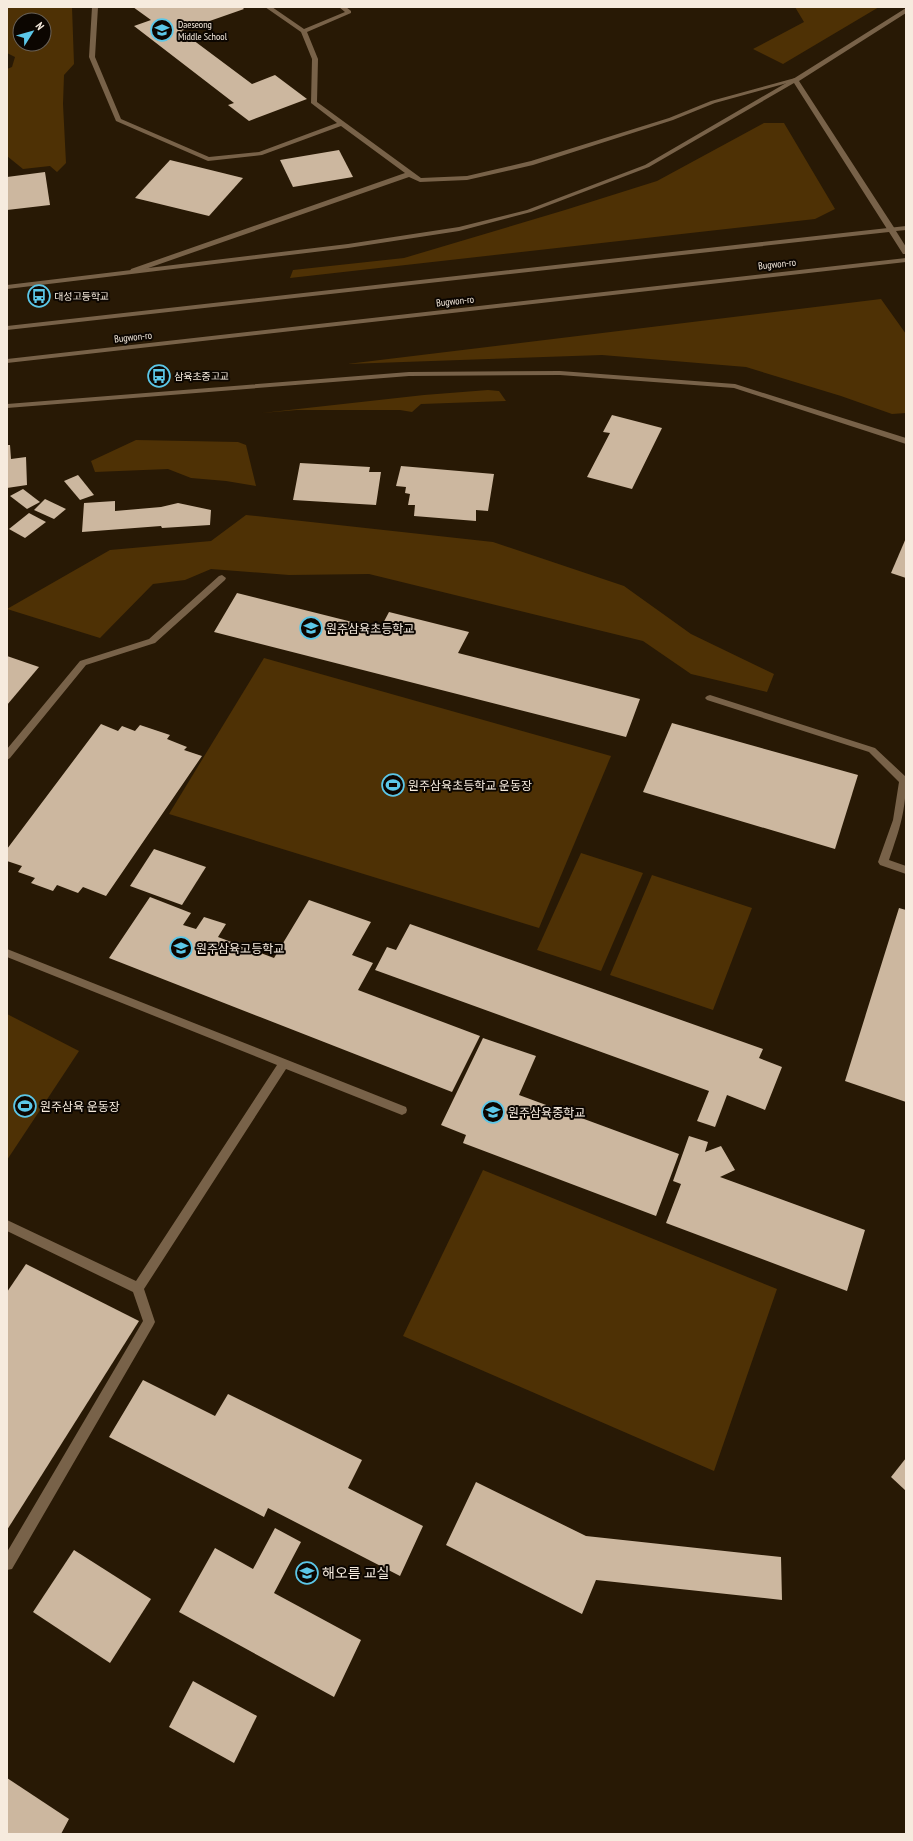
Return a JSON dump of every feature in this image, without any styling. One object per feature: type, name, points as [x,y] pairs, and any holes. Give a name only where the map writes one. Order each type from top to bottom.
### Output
[{"type":"street","points":[[95,7],[92,57],[118,120],[208,159],[260,154],[342,124]]},
{"type":"street","points":[[268,7],[304,31],[315,59],[314,103],[420,180],[468,178],[533,163],[671,119],[713,102],[795,80]]},
{"type":"street","points":[[342,7],[349,12]]},
{"type":"street","points":[[304,31],[349,12],[357,7]]},
{"type":"street","points":[[7,287],[348,246],[459,229],[529,211],[648,166],[795,80],[906,10]]},
{"type":"street","points":[[795,80],[906,252]]},
{"type":"street","points":[[134,271],[410,174]]},
{"type":"street","name":"Bugwon-ro","points":[[7,328],[906,228]]},
{"type":"street","name":"Bugwon-ro","points":[[7,361],[906,260]]},
{"type":"street","points":[[7,406],[409,374],[560,373],[735,386],[906,440]]},
{"type":"street","points":[[7,756],[83,663],[152,641],[222,578]]},
{"type":"street","points":[[710,698],[872,750],[904,781],[902,821],[883,862],[906,870]]},
{"type":"street","points":[[7,953],[402,1110]]},
{"type":"street","points":[[138,1288],[284,1063]]},
{"type":"street","points":[[7,1225],[138,1288],[149,1322],[7,1564]]},
{"type":"shaded area","points":[[7,7],[72,7],[74,64],[64,75],[63,104],[66,163],[57,172],[50,166],[23,169],[7,156],[7,69],[12,67],[15,57],[7,53]]},
{"type":"shaded area","points":[[795,7],[879,7],[783,64],[753,49],[804,22]]},
{"type":"shaded area","points":[[764,123],[784,123],[835,209],[815,219],[290,278],[293,270],[404,258],[657,181]]},
{"type":"shaded area","points":[[881,299],[906,334],[906,413],[892,414],[841,396],[746,367],[602,355],[347,364]]},
{"type":"shaded area","points":[[488,390],[499,391],[506,401],[421,404],[412,412],[400,410],[297,410],[262,413],[424,395]]},
{"type":"shaded area","points":[[136,440],[238,442],[246,445],[256,486],[226,481],[191,478],[168,469],[95,472],[91,461]]},
{"type":"shaded area","points":[[246,515],[493,542],[624,586],[691,634],[774,674],[767,692],[691,674],[643,641],[369,574],[289,575],[211,569],[185,580],[153,584],[100,638],[7,609],[110,550],[211,541]]},
{"type":"shaded area","name":"원주삼육초등학교 운동장","points":[[264,658],[611,756],[539,928],[169,814]]},
{"type":"shaded area","points":[[581,853],[643,873],[601,971],[537,950]]},
{"type":"shaded area","points":[[652,875],[752,908],[713,1010],[610,975]]},
{"type":"shaded area","name":"원주삼육 운동장","points":[[7,1014],[79,1051],[7,1160]]},
{"type":"shaded area","points":[[483,1170],[777,1289],[714,1471],[403,1336]]},
{"type":"building","points":[[133,7],[242,7],[244,9],[181,31],[252,84],[275,75],[307,99],[249,121],[228,105],[234,103],[134,26],[151,20]]},
{"type":"building","points":[[339,150],[353,177],[293,187],[280,160]]},
{"type":"building","points":[[170,160],[243,178],[209,216],[135,198]]},
{"type":"building","points":[[45,172],[50,205],[7,210],[7,177]]},
{"type":"building","points":[[612,415],[662,428],[632,489],[587,477],[610,433],[603,432]]},
{"type":"building","points":[[7,445],[10,445],[11,459],[26,457],[27,485],[7,488]]},
{"type":"building","points":[[300,463],[370,467],[369,472],[381,472],[376,505],[293,500]]},
{"type":"building","points":[[401,466],[494,474],[488,511],[476,510],[476,521],[414,516],[415,505],[408,505],[410,494],[405,493],[406,487],[396,486]]},
{"type":"building","points":[[78,475],[94,495],[80,500],[64,481]]},
{"type":"building","points":[[23,489],[40,502],[27,509],[10,496]]},
{"type":"building","points":[[45,499],[66,509],[54,519],[34,510]]},
{"type":"building","points":[[115,501],[115,511],[161,507],[178,503],[211,510],[210,525],[162,528],[161,526],[82,532],[84,503]]},
{"type":"building","points":[[29,513],[46,522],[25,538],[9,529]]},
{"type":"building","points":[[906,538],[906,578],[891,573]]},
{"type":"building","points":[[237,593],[380,629],[389,612],[469,632],[458,653],[640,699],[626,737],[214,632]]},
{"type":"building","points":[[7,656],[39,667],[7,705]]},
{"type":"building","points":[[672,723],[858,775],[835,849],[643,792]]},
{"type":"building","points":[[101,724],[118,731],[122,726],[135,731],[140,725],[170,735],[167,739],[187,747],[184,750],[202,756],[106,896],[83,887],[78,893],[57,885],[53,891],[31,883],[35,878],[18,872],[22,866],[7,861],[7,849]]},
{"type":"building","points":[[154,849],[206,867],[182,905],[130,886]]},
{"type":"building","points":[[150,897],[191,913],[183,925],[196,929],[204,917],[226,924],[218,937],[274,958],[309,900],[371,922],[352,955],[373,963],[358,990],[480,1036],[452,1092],[109,958]]},
{"type":"building","points":[[899,908],[906,910],[906,1102],[845,1081]]},
{"type":"building","points":[[410,924],[763,1049],[759,1058],[782,1067],[765,1110],[727,1095],[715,1127],[697,1121],[709,1091],[375,970],[387,947],[396,950]]},
{"type":"building","points":[[483,1038],[536,1056],[519,1095],[679,1154],[656,1216],[463,1143],[466,1135],[441,1125]]},
{"type":"building","points":[[689,1136],[708,1142],[705,1152],[721,1146],[735,1170],[720,1177],[865,1230],[847,1291],[666,1223],[681,1184],[673,1181]]},
{"type":"building","points":[[26,1264],[139,1321],[7,1530],[7,1292]]},
{"type":"building","points":[[143,1380],[215,1416],[228,1394],[362,1460],[348,1488],[423,1526],[400,1576],[268,1508],[264,1517],[109,1437]]},
{"type":"building","points":[[906,1458],[906,1491],[891,1477]]},
{"type":"building","points":[[476,1482],[586,1536],[781,1557],[782,1600],[596,1580],[582,1614],[446,1545]]},
{"type":"building","points":[[275,1528],[301,1542],[274,1593],[361,1640],[334,1697],[179,1612],[215,1548],[253,1569]]},
{"type":"building","points":[[74,1550],[151,1599],[110,1663],[33,1612]]},
{"type":"building","points":[[193,1681],[257,1716],[234,1763],[169,1727]]},
{"type":"building","points":[[7,1778],[69,1819],[61,1834],[7,1834]]},
{"type":"place","name":"Daeseong Middle School","points":[[162,30]]},
{"type":"place","name":"대성고등학교","points":[[39,296]]},
{"type":"place","name":"삼육초중고교","points":[[159,376]]},
{"type":"place","name":"원주삼육초등학교","points":[[311,628]]},
{"type":"place","name":"원주삼육초등학교 운동장","points":[[393,785]]},
{"type":"place","name":"원주삼육고등학교","points":[[181,948]]},
{"type":"place","name":"원주삼육 운동장","points":[[25,1106]]},
{"type":"place","name":"원주삼육중학교","points":[[493,1112]]},
{"type":"place","name":"해오름 교실","points":[[307,1573]]}]
